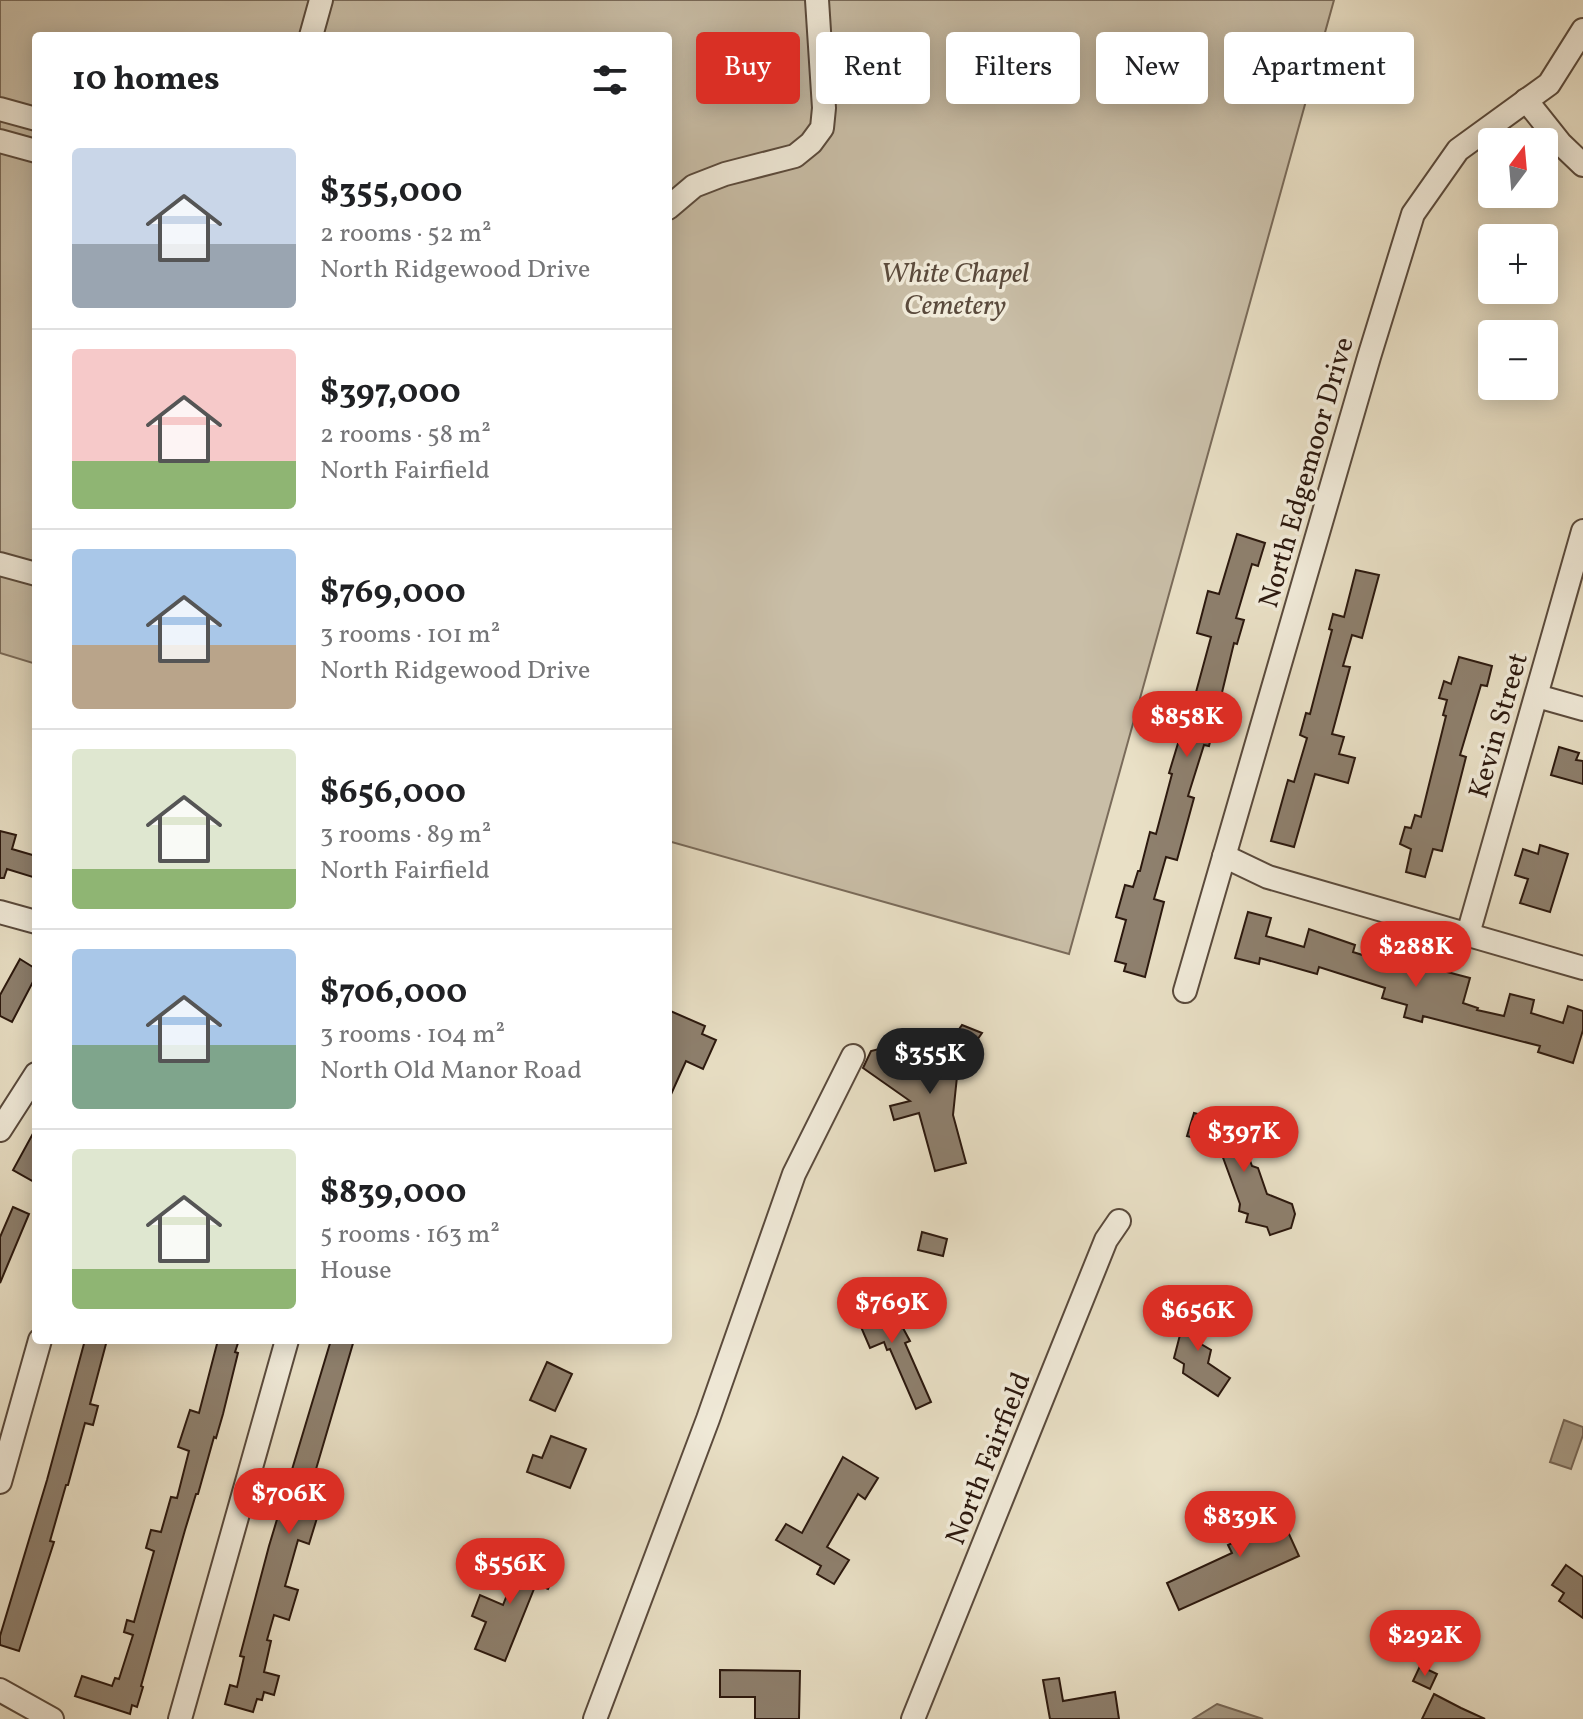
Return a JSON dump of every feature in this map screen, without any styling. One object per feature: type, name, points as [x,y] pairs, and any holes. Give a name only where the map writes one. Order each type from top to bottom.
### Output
[{"type":"street","points":[[312,32],[321,0]]},
{"type":"street","points":[[672,205],[694,186],[725,174],[795,156],[811,143],[822,128],[824,108],[817,0]]},
{"type":"street","name":"North Edgemoor Drive","points":[[1185,991],[1364,372],[1413,214],[1458,150],[1549,84],[1583,30]]},
{"type":"street","points":[[1526,100],[1561,144],[1583,165]]},
{"type":"street","points":[[0,109],[32,118]]},
{"type":"street","points":[[0,141],[32,150]]},
{"type":"street","name":"Kevin Street","points":[[1468,934],[1583,531]]},
{"type":"street","points":[[0,564],[32,573]]},
{"type":"street","points":[[1537,696],[1583,709]]},
{"type":"street","points":[[1224,856],[1268,877],[1583,968]]},
{"type":"street","points":[[0,912],[32,921]]},
{"type":"street","points":[[595,1719],[708,1419],[794,1174],[853,1056]]},
{"type":"street","points":[[0,1130],[32,1080]]},
{"type":"street","name":"North Fairfield","points":[[913,1719],[1106,1240],[1119,1221]]},
{"type":"street","points":[[0,1482],[39,1344]]},
{"type":"street","points":[[180,1719],[286,1344]]},
{"type":"street","points":[[0,1690],[52,1719]]},
{"type":"green space","name":"White Chapel Cemetery","points":[[0,0],[1334,0],[1325,32],[1224,32],[1224,104],[1305,104],[1069,954],[672,842],[672,32],[32,32],[32,663],[0,653]]},
{"type":"shaded area","points":[[1564,1420],[1583,1427],[1571,1469],[1550,1462]]},
{"type":"shaded area","points":[[1217,1704],[1263,1719],[1193,1719]]},
{"type":"building","points":[[1237,534],[1265,543],[1258,566],[1252,564],[1236,618],[1244,620],[1237,644],[1234,643],[1209,746],[1204,745],[1188,796],[1194,798],[1177,860],[1166,857],[1154,899],[1164,902],[1145,977],[1124,971],[1126,964],[1115,961],[1126,920],[1116,917],[1125,885],[1133,887],[1140,871],[1150,832],[1156,834],[1172,774],[1169,773],[1186,717],[1189,718],[1211,637],[1197,633],[1208,591],[1219,594]]},
{"type":"building","points":[[1356,570],[1379,575],[1362,638],[1352,635],[1343,666],[1350,667],[1332,734],[1344,737],[1339,754],[1355,758],[1348,783],[1315,774],[1294,847],[1271,841],[1288,780],[1294,782],[1307,738],[1300,735],[1306,713],[1310,714],[1332,630],[1329,629],[1333,614],[1344,617]]},
{"type":"building","points":[[1459,657],[1492,666],[1487,686],[1481,685],[1460,755],[1466,757],[1442,851],[1433,849],[1425,877],[1406,872],[1411,849],[1400,844],[1405,827],[1411,828],[1415,815],[1421,817],[1446,716],[1443,715],[1447,700],[1439,698],[1444,681],[1451,684]]},
{"type":"building","points":[[1559,747],[1579,753],[1576,760],[1583,761],[1583,784],[1551,775]]},
{"type":"building","points":[[0,831],[16,835],[12,849],[32,855],[32,877],[7,869],[4,878],[0,878]]},
{"type":"building","points":[[1540,845],[1568,854],[1550,912],[1520,903],[1528,879],[1515,875],[1523,849],[1538,854]]},
{"type":"building","points":[[1248,912],[1271,918],[1266,936],[1304,947],[1309,929],[1355,945],[1353,952],[1407,969],[1409,962],[1470,978],[1463,1003],[1477,1010],[1504,1016],[1510,994],[1534,1000],[1531,1013],[1563,1023],[1568,1006],[1583,1011],[1583,1030],[1573,1063],[1538,1052],[1540,1046],[1423,1016],[1422,1022],[1404,1017],[1407,1005],[1382,998],[1385,988],[1319,967],[1317,974],[1260,958],[1259,964],[1235,958]]},
{"type":"building","points":[[20,959],[32,966],[32,984],[12,1022],[0,1016],[0,995]]},
{"type":"building","points":[[672,1012],[705,1026],[702,1034],[716,1040],[703,1069],[686,1061],[672,1092]]},
{"type":"building","points":[[962,1025],[982,1033],[958,1067],[953,1115],[966,1163],[935,1171],[919,1113],[894,1120],[890,1106],[910,1101],[863,1068],[871,1051],[879,1049],[923,1080]]},
{"type":"building","points":[[1194,1113],[1242,1126],[1243,1141],[1252,1166],[1258,1168],[1267,1194],[1292,1204],[1295,1214],[1291,1228],[1270,1235],[1267,1227],[1246,1222],[1248,1214],[1239,1211],[1240,1204],[1218,1144],[1187,1136]]},
{"type":"building","points":[[32,1135],[32,1181],[13,1170]]},
{"type":"building","points":[[13,1207],[29,1214],[0,1283],[0,1237]]},
{"type":"building","points":[[922,1232],[947,1239],[943,1256],[918,1250]]},
{"type":"building","points":[[1213,1289],[1234,1294],[1228,1319],[1207,1314]]},
{"type":"building","points":[[869,1299],[875,1311],[890,1304],[910,1341],[905,1343],[931,1402],[916,1409],[890,1349],[887,1350],[884,1342],[870,1348],[852,1306]]},
{"type":"building","points":[[1187,1308],[1207,1311],[1201,1344],[1211,1350],[1208,1363],[1230,1378],[1218,1396],[1183,1373],[1184,1364],[1174,1358]]},
{"type":"building","points":[[84,1344],[106,1344],[90,1404],[98,1406],[93,1425],[85,1423],[50,1541],[54,1542],[19,1651],[0,1645],[0,1636]]},
{"type":"building","points":[[217,1344],[238,1344],[223,1414],[185,1530],[137,1707],[132,1705],[130,1714],[75,1696],[82,1676],[112,1686],[115,1678],[119,1679],[133,1635],[124,1632],[127,1620],[134,1622],[154,1551],[146,1548],[151,1530],[161,1532],[171,1497],[177,1498],[189,1451],[178,1447],[190,1410],[199,1413]]},
{"type":"building","points":[[330,1344],[353,1344],[314,1476],[321,1478],[310,1516],[317,1518],[309,1544],[298,1540],[285,1586],[298,1590],[289,1620],[274,1615],[267,1640],[271,1641],[264,1672],[279,1676],[274,1695],[264,1692],[262,1700],[257,1699],[253,1712],[225,1704],[230,1685],[237,1687],[244,1657],[240,1656],[269,1546]]},
{"type":"building","points":[[547,1362],[572,1374],[555,1411],[530,1400]]},
{"type":"building","points":[[551,1436],[586,1449],[570,1488],[527,1472],[533,1455],[542,1458]]},
{"type":"building","points":[[843,1457],[878,1478],[865,1499],[858,1494],[827,1547],[849,1560],[834,1584],[817,1574],[821,1566],[776,1540],[786,1524],[802,1533]]},
{"type":"building","points":[[1273,1499],[1299,1556],[1179,1610],[1167,1583],[1232,1553],[1228,1545],[1259,1531],[1250,1510]]},
{"type":"building","points":[[510,1552],[556,1570],[548,1589],[536,1584],[505,1661],[475,1649],[486,1622],[472,1616],[480,1595],[503,1605],[515,1575],[503,1570]]},
{"type":"building","points":[[1566,1565],[1583,1577],[1583,1618],[1559,1601],[1564,1593],[1552,1585]]},
{"type":"building","points":[[1420,1666],[1437,1674],[1430,1689],[1413,1681]]},
{"type":"building","points":[[720,1670],[800,1671],[799,1719],[755,1719],[755,1697],[720,1697]]},
{"type":"building","points":[[1059,1678],[1063,1701],[1115,1692],[1119,1719],[1050,1719],[1043,1680]]},
{"type":"building","points":[[1434,1694],[1461,1708],[1485,1719],[1422,1719]]}]
